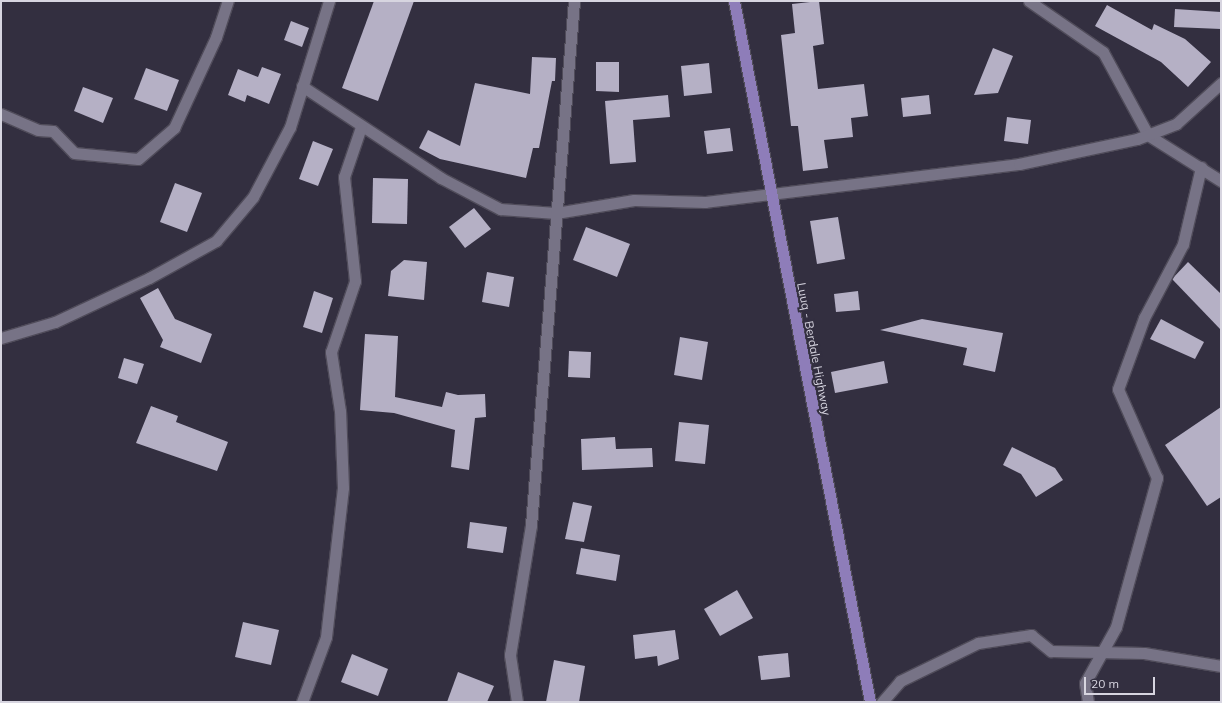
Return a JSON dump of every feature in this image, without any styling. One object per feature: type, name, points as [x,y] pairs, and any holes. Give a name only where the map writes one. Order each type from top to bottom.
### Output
[{"type":"main road","name":"Luuq - Berdale Highway","points":[[734,1],[870,702]]},
{"type":"street","points":[[1,114],[38,130],[53,131],[74,153],[138,159],[174,128],[216,37],[228,1]]},
{"type":"street","points":[[1,338],[55,322],[149,278],[216,241],[253,197],[290,128],[329,1]]},
{"type":"street","points":[[517,702],[510,655],[531,524],[574,1]]},
{"type":"street","points":[[1029,1],[1102,52],[1148,134],[1221,181]]},
{"type":"street","points":[[302,86],[361,127],[441,178],[500,209],[556,213],[634,200],[705,202],[771,193],[884,182],[1018,164],[1148,134],[1176,124],[1221,83]]},
{"type":"street","points":[[302,702],[326,637],[343,488],[340,411],[332,352],[355,281],[344,176],[361,127]]},
{"type":"street","points":[[1088,702],[1085,683],[1116,626],[1157,478],[1118,389],[1144,318],[1183,244],[1201,167]]},
{"type":"street","points":[[882,702],[900,681],[978,643],[1031,635],[1052,651],[1144,654],[1221,666]]},
{"type":"building","points":[[374,1],[414,1],[378,101],[342,88]]},
{"type":"building","points":[[819,1],[824,44],[813,46],[818,89],[864,84],[868,116],[851,118],[853,137],[824,140],[828,168],[803,171],[798,126],[791,126],[781,35],[795,33],[792,4]]},
{"type":"building","points":[[1107,5],[1152,30],[1154,24],[1185,39],[1211,62],[1188,87],[1161,62],[1095,26]]},
{"type":"building","points":[[1175,9],[1221,12],[1221,29],[1174,27]]},
{"type":"building","points":[[291,21],[309,28],[302,47],[284,40]]},
{"type":"building","points":[[993,48],[1013,56],[998,93],[974,95]]},
{"type":"building","points":[[532,57],[556,58],[555,81],[552,81],[539,148],[533,148],[526,178],[440,159],[419,148],[428,130],[460,146],[475,83],[530,94]]},
{"type":"building","points":[[596,62],[619,62],[619,92],[596,91]]},
{"type":"building","points":[[709,63],[712,93],[684,96],[681,66]]},
{"type":"building","points":[[262,67],[281,74],[269,104],[247,95],[245,102],[228,95],[238,69],[258,77]]},
{"type":"building","points":[[146,68],[179,80],[167,111],[134,99]]},
{"type":"building","points":[[83,87],[113,98],[103,123],[74,111]]},
{"type":"building","points":[[668,95],[670,117],[633,120],[636,162],[610,164],[605,101]]},
{"type":"building","points":[[929,95],[931,114],[903,117],[901,98]]},
{"type":"building","points":[[1007,117],[1031,120],[1028,144],[1004,141]]},
{"type":"building","points":[[730,128],[733,151],[707,154],[704,131]]},
{"type":"building","points":[[313,141],[333,149],[318,186],[299,179]]},
{"type":"building","points":[[373,178],[408,179],[407,224],[372,223]]},
{"type":"building","points":[[175,183],[202,193],[187,232],[160,222]]},
{"type":"building","points":[[474,208],[491,229],[465,248],[449,227]]},
{"type":"building","points":[[838,217],[845,259],[817,264],[810,221]]},
{"type":"building","points":[[586,227],[630,244],[617,277],[573,260]]},
{"type":"building","points":[[404,260],[427,262],[424,300],[388,296],[391,271]]},
{"type":"building","points":[[1188,262],[1221,294],[1221,330],[1172,279]]},
{"type":"building","points":[[487,272],[514,277],[509,307],[482,302]]},
{"type":"building","points":[[158,288],[175,319],[212,334],[201,363],[160,347],[163,340],[140,298]]},
{"type":"building","points":[[314,291],[333,298],[322,333],[303,327]]},
{"type":"building","points":[[858,291],[860,310],[836,312],[834,294]]},
{"type":"building","points":[[922,319],[1003,333],[995,372],[963,365],[967,348],[880,330]]},
{"type":"building","points":[[1161,319],[1204,342],[1195,359],[1150,339]]},
{"type":"building","points":[[365,334],[398,336],[395,397],[442,407],[446,392],[458,395],[485,394],[486,417],[475,418],[469,470],[451,467],[455,430],[394,413],[360,410]]},
{"type":"building","points":[[680,337],[708,342],[702,380],[674,375]]},
{"type":"building","points":[[569,351],[591,352],[590,378],[568,377]]},
{"type":"building","points":[[124,358],[144,364],[137,384],[118,378]]},
{"type":"building","points":[[884,361],[888,383],[835,393],[831,372]]},
{"type":"building","points":[[151,406],[178,416],[176,422],[228,442],[217,471],[136,443]]},
{"type":"building","points":[[1221,407],[1221,497],[1207,506],[1165,445]]},
{"type":"building","points":[[679,422],[709,425],[705,464],[675,461]]},
{"type":"building","points":[[615,437],[616,449],[652,448],[653,467],[582,470],[581,439]]},
{"type":"building","points":[[1012,447],[1055,468],[1063,480],[1036,497],[1021,474],[1003,465]]},
{"type":"building","points":[[573,502],[592,506],[584,542],[565,539]]},
{"type":"building","points":[[470,522],[507,527],[503,553],[467,548]]},
{"type":"building","points":[[581,548],[620,555],[616,581],[576,574]]},
{"type":"building","points":[[737,590],[753,618],[720,636],[704,609]]},
{"type":"building","points":[[243,622],[279,630],[271,665],[235,657]]},
{"type":"building","points":[[675,630],[679,659],[658,666],[657,656],[635,659],[633,635]]},
{"type":"building","points":[[788,653],[790,677],[761,680],[758,656]]},
{"type":"building","points":[[352,654],[388,669],[378,696],[341,682]]},
{"type":"building","points":[[554,660],[585,666],[579,702],[546,702]]},
{"type":"building","points":[[458,672],[494,686],[487,702],[447,702]]}]
